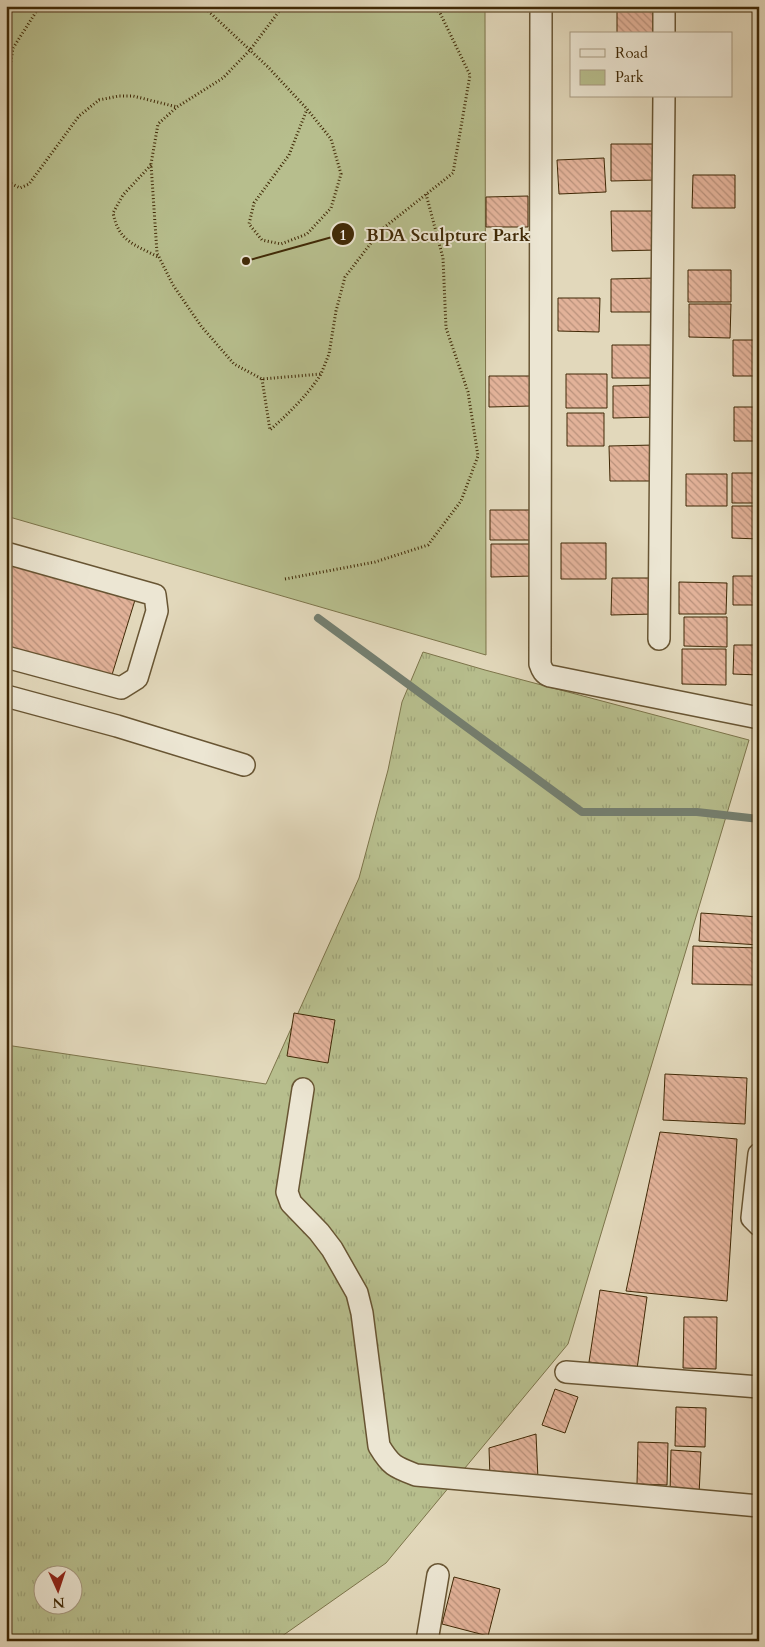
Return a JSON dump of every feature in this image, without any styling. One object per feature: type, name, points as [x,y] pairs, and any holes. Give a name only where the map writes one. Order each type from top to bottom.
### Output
[{"type":"street","points":[[541,6],[540,664],[545,674],[550,676],[759,718]]},
{"type":"street","points":[[664,6],[664,32]]},
{"type":"street","points":[[660,639],[664,98]]},
{"type":"street","points":[[6,553],[154,595],[157,611],[137,678],[121,688],[7,658]]},
{"type":"street","points":[[6,696],[117,726],[244,765]]},
{"type":"street","points":[[303,1089],[287,1192],[291,1203],[319,1232],[332,1249],[357,1293],[362,1313],[379,1446],[388,1461],[398,1469],[416,1475],[759,1506]]},
{"type":"street","points":[[759,1154],[752,1218],[759,1225]]},
{"type":"street","points":[[566,1372],[759,1387]]},
{"type":"street","points":[[427,1641],[438,1575]]},
{"type":"path","points":[[6,93],[13,48],[36,12],[42,6]]},
{"type":"path","points":[[203,6],[250,50],[308,109],[331,139],[341,174],[331,208],[307,234],[281,244],[262,240],[249,224],[254,203],[289,155],[298,128],[308,109]]},
{"type":"path","points":[[284,6],[250,50],[223,78],[177,107],[158,124],[151,164],[157,253],[173,285],[201,326],[234,364],[262,379],[321,374]]},
{"type":"path","points":[[262,379],[270,430],[294,408],[321,374],[329,354],[336,311],[345,277],[381,230],[453,173],[470,75],[440,13],[432,6]]},
{"type":"path","points":[[6,180],[20,188],[29,184],[80,116],[99,100],[120,96],[133,96],[177,107]]},
{"type":"path","points":[[151,164],[123,195],[113,213],[116,228],[128,241],[158,257]]},
{"type":"path","points":[[285,580],[375,562],[428,545],[461,501],[478,456],[468,392],[446,328],[442,258],[426,194]]},
{"type":"green space","points":[[6,6],[485,6],[486,655],[6,516]]},
{"type":"green space","points":[[423,652],[749,740],[568,1344],[386,1563],[275,1641],[6,1641],[6,1045],[266,1084],[359,878],[388,770],[402,702]]},
{"type":"building","points":[[617,9],[659,9],[659,32],[617,32]]},
{"type":"building","points":[[611,144],[655,144],[656,180],[611,181]]},
{"type":"building","points":[[604,158],[606,192],[559,194],[557,160]]},
{"type":"building","points":[[693,175],[735,175],[735,208],[692,208]]},
{"type":"building","points":[[528,196],[528,227],[486,227],[486,197]]},
{"type":"building","points":[[611,211],[657,211],[657,250],[612,251]]},
{"type":"building","points":[[688,270],[731,270],[731,302],[688,302]]},
{"type":"building","points":[[656,278],[656,312],[611,312],[611,279]]},
{"type":"building","points":[[558,298],[600,298],[599,332],[558,331]]},
{"type":"building","points":[[689,304],[731,304],[730,338],[689,337]]},
{"type":"building","points":[[733,340],[759,340],[759,376],[733,376]]},
{"type":"building","points":[[612,345],[655,345],[655,378],[612,378]]},
{"type":"building","points":[[566,374],[607,374],[607,408],[566,408]]},
{"type":"building","points":[[489,376],[532,376],[532,406],[489,407]]},
{"type":"building","points":[[658,385],[658,417],[613,418],[613,386]]},
{"type":"building","points":[[734,407],[759,407],[759,441],[734,441]]},
{"type":"building","points":[[567,413],[604,413],[604,446],[567,446]]},
{"type":"building","points":[[655,445],[655,481],[610,481],[609,446]]},
{"type":"building","points":[[732,473],[759,473],[759,503],[732,503]]},
{"type":"building","points":[[686,474],[727,474],[727,506],[686,506]]},
{"type":"building","points":[[732,506],[759,506],[759,539],[732,538]]},
{"type":"building","points":[[490,510],[532,510],[533,540],[490,540]]},
{"type":"building","points":[[561,543],[606,543],[606,579],[561,579]]},
{"type":"building","points":[[491,544],[533,544],[533,576],[491,577]]},
{"type":"building","points":[[6,561],[135,600],[111,678],[6,647]]},
{"type":"building","points":[[733,576],[759,576],[759,605],[733,605]]},
{"type":"building","points":[[612,578],[653,578],[654,614],[611,615]]},
{"type":"building","points":[[679,582],[727,583],[726,614],[679,614]]},
{"type":"building","points":[[684,617],[727,617],[727,647],[684,646]]},
{"type":"building","points":[[734,645],[759,645],[759,675],[733,674]]},
{"type":"building","points":[[682,649],[726,649],[726,685],[682,684]]},
{"type":"building","points":[[701,913],[759,917],[759,945],[699,941]]},
{"type":"building","points":[[693,946],[759,948],[759,985],[692,984]]},
{"type":"building","points":[[294,1013],[335,1020],[328,1063],[287,1056]]},
{"type":"building","points":[[665,1074],[747,1078],[745,1124],[663,1120]]},
{"type":"building","points":[[660,1132],[737,1139],[727,1301],[626,1291]]},
{"type":"building","points":[[600,1290],[647,1297],[637,1369],[589,1362]]},
{"type":"building","points":[[684,1317],[717,1317],[716,1369],[683,1368]]},
{"type":"building","points":[[555,1389],[578,1397],[565,1433],[542,1425]]},
{"type":"building","points":[[676,1407],[706,1408],[705,1447],[675,1446]]},
{"type":"building","points":[[536,1434],[538,1479],[490,1478],[489,1448]]},
{"type":"building","points":[[638,1442],[668,1443],[667,1485],[637,1484]]},
{"type":"building","points":[[671,1450],[701,1452],[699,1495],[670,1494]]},
{"type":"building","points":[[454,1577],[500,1589],[488,1636],[442,1624]]},
{"type":"waterway","points":[[318,618],[582,812],[697,812],[759,819]]},
{"type":"place","name":"BDA Sculpture Park","points":[[246,261]]}]
